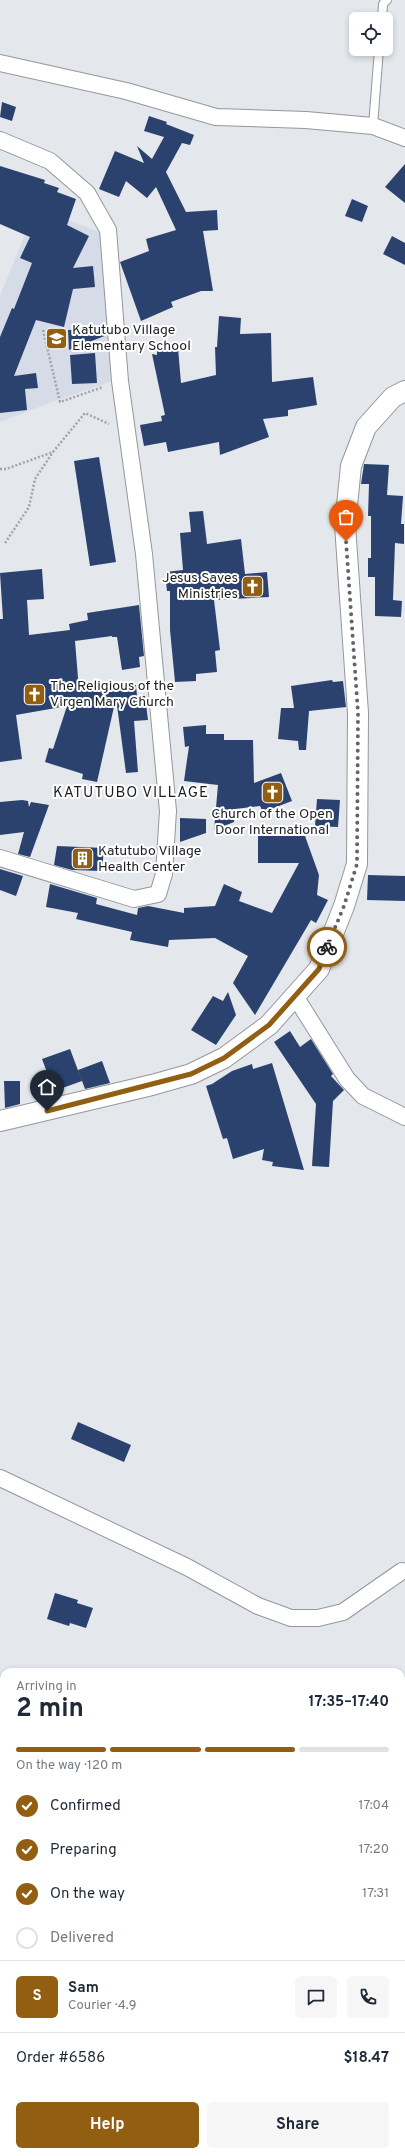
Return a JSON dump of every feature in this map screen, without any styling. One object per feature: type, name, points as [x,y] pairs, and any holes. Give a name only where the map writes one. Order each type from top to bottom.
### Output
[{"type":"street","points":[[0,63],[126,91],[216,117],[306,120],[373,126],[405,138]]},
{"type":"street","points":[[0,140],[50,161],[87,193],[108,230],[120,381],[144,554],[168,810],[164,874],[158,894],[134,898],[0,858]]},
{"type":"street","points":[[0,1121],[152,1085],[191,1074],[224,1058],[269,1025],[319,969],[344,906],[357,864],[358,713],[346,525],[352,466],[366,427],[393,397],[405,391]]},
{"type":"street","points":[[295,996],[346,1079],[363,1096],[405,1117]]},
{"type":"street","points":[[0,1478],[187,1567],[258,1606],[291,1618],[318,1618],[343,1612],[402,1571]]},
{"type":"lane","points":[[382,12],[383,4],[387,0]]},
{"type":"lane","points":[[373,126],[378,56]]},
{"type":"path","points":[[43,330],[60,402],[120,381]]},
{"type":"path","points":[[5,543],[29,507],[35,479],[53,452],[85,413],[127,432]]},
{"type":"path","points":[[0,469],[6,470],[53,452]]},
{"type":"shaded area","name":"Katutubo Village Elementary School","points":[[36,207],[101,233],[116,380],[0,422],[0,296]]},
{"type":"building","points":[[2,102],[16,107],[12,121],[0,117]]},
{"type":"building","points":[[149,116],[167,122],[166,124],[194,135],[190,145],[182,143],[166,172],[186,212],[217,210],[218,230],[203,231],[213,291],[201,291],[171,302],[173,307],[141,321],[120,262],[149,251],[146,239],[176,230],[156,187],[147,198],[126,181],[119,197],[99,189],[115,151],[144,163],[137,146],[152,159],[164,137],[144,131]]},
{"type":"building","points":[[405,164],[405,203],[385,187]]},
{"type":"building","points":[[0,166],[45,180],[44,183],[59,188],[57,192],[76,199],[67,225],[89,236],[73,268],[93,266],[95,287],[73,289],[64,327],[36,320],[14,376],[36,373],[38,388],[25,389],[27,410],[0,413],[0,337],[12,308],[14,309],[32,263],[20,258],[30,237],[0,224]]},
{"type":"building","points":[[352,199],[368,206],[362,222],[345,216]]},
{"type":"building","points":[[392,236],[405,243],[405,265],[383,254]]},
{"type":"building","points":[[219,316],[241,318],[240,334],[271,333],[272,382],[313,377],[317,405],[288,410],[288,416],[263,419],[269,437],[220,455],[219,442],[168,452],[166,442],[144,446],[140,425],[162,421],[161,416],[165,415],[152,354],[157,355],[157,349],[178,348],[181,383],[216,375],[215,347],[217,347]]},
{"type":"building","points":[[106,328],[107,335],[69,350],[68,330]]},
{"type":"building","points":[[95,353],[97,383],[72,384],[70,355]]},
{"type":"building","points":[[99,457],[116,562],[90,566],[74,461]]},
{"type":"building","points":[[364,464],[389,465],[387,495],[403,496],[401,524],[404,524],[404,544],[395,543],[393,600],[402,601],[401,617],[375,616],[375,577],[368,577],[368,558],[371,558],[371,516],[368,516],[369,484],[361,484]]},
{"type":"building","points":[[203,511],[207,544],[241,539],[245,574],[267,572],[269,597],[214,600],[220,650],[215,651],[217,672],[196,674],[196,681],[175,682],[170,630],[170,591],[167,591],[165,572],[183,570],[180,533],[191,532],[189,512]]},
{"type":"building","points":[[42,569],[44,599],[27,600],[29,635],[70,630],[69,624],[88,620],[87,613],[139,605],[144,656],[139,657],[140,667],[122,670],[117,637],[112,636],[75,641],[79,690],[136,685],[137,696],[145,696],[148,720],[134,721],[138,772],[126,773],[116,698],[97,782],[82,779],[83,774],[45,762],[49,748],[53,749],[67,706],[16,715],[22,759],[0,762],[0,619],[3,619],[0,573]]},
{"type":"building","points":[[332,680],[333,682],[343,681],[346,707],[309,711],[306,750],[299,750],[298,741],[278,739],[281,708],[294,708],[291,686]]},
{"type":"building","points":[[206,725],[206,734],[224,734],[224,740],[253,740],[254,783],[281,773],[292,801],[263,812],[260,806],[235,809],[234,822],[214,830],[218,785],[184,781],[189,746],[185,747],[183,727]]},
{"type":"building","points":[[317,799],[340,800],[338,827],[315,826]]},
{"type":"building","points":[[22,800],[28,801],[29,807],[31,802],[49,805],[30,857],[18,854],[24,832],[0,835],[0,802]]},
{"type":"building","points":[[180,818],[206,819],[206,833],[180,842]]},
{"type":"building","points":[[258,836],[305,836],[319,875],[317,895],[328,900],[316,923],[311,920],[255,1015],[233,983],[248,956],[215,938],[169,940],[168,947],[130,940],[132,932],[76,919],[78,913],[46,907],[50,884],[97,898],[96,904],[137,915],[138,908],[148,906],[184,913],[184,908],[215,906],[224,884],[242,892],[239,901],[272,913],[299,863],[258,863]]},
{"type":"building","name":"Katutubo Village Health Center","points":[[57,846],[104,848],[102,871],[72,870],[54,865]]},
{"type":"building","points":[[0,869],[23,876],[16,896],[0,890]]},
{"type":"building","points":[[368,875],[405,876],[405,901],[367,900]]},
{"type":"building","points":[[228,992],[236,1015],[216,1045],[191,1030],[213,996],[223,1001]]},
{"type":"building","points":[[290,1031],[300,1047],[311,1039],[333,1074],[331,1076],[344,1090],[333,1101],[329,1167],[312,1166],[316,1104],[274,1042]]},
{"type":"building","points":[[70,1049],[82,1081],[54,1091],[42,1059]]},
{"type":"building","points":[[102,1061],[110,1083],[85,1089],[78,1070]]},
{"type":"building","points":[[272,1063],[304,1170],[272,1166],[273,1162],[262,1160],[264,1149],[233,1159],[227,1138],[223,1139],[206,1086],[212,1084],[232,1071],[252,1064],[253,1069]]},
{"type":"building","points":[[4,1081],[20,1081],[20,1104],[5,1108]]},
{"type":"building","points":[[78,1422],[131,1445],[124,1462],[71,1439]]},
{"type":"building","points":[[55,1593],[78,1600],[77,1603],[93,1608],[86,1628],[70,1623],[69,1626],[47,1619]]},
{"type":"way so far","points":[[327,947],[344,906],[357,864],[358,713],[346,541]]},
{"type":"place","name":"Katutubo Village Elementary School","points":[[56,338]]},
{"type":"place","name":"Jesus Saves Ministries","points":[[253,586]]},
{"type":"place","name":"The Religious of the Virgen Mary Church","points":[[35,694]]},
{"type":"place","name":"Church of the Open Door International","points":[[272,792]]},
{"type":"place","name":"Katutubo Village Health Center","points":[[83,859]]},
{"type":"district","name":"KATUTUBO VILLAGE","points":[[131,793]]},
{"type":"route","points":[[47,1111],[191,1074],[224,1058],[269,1025],[319,969],[327,947]]}]
